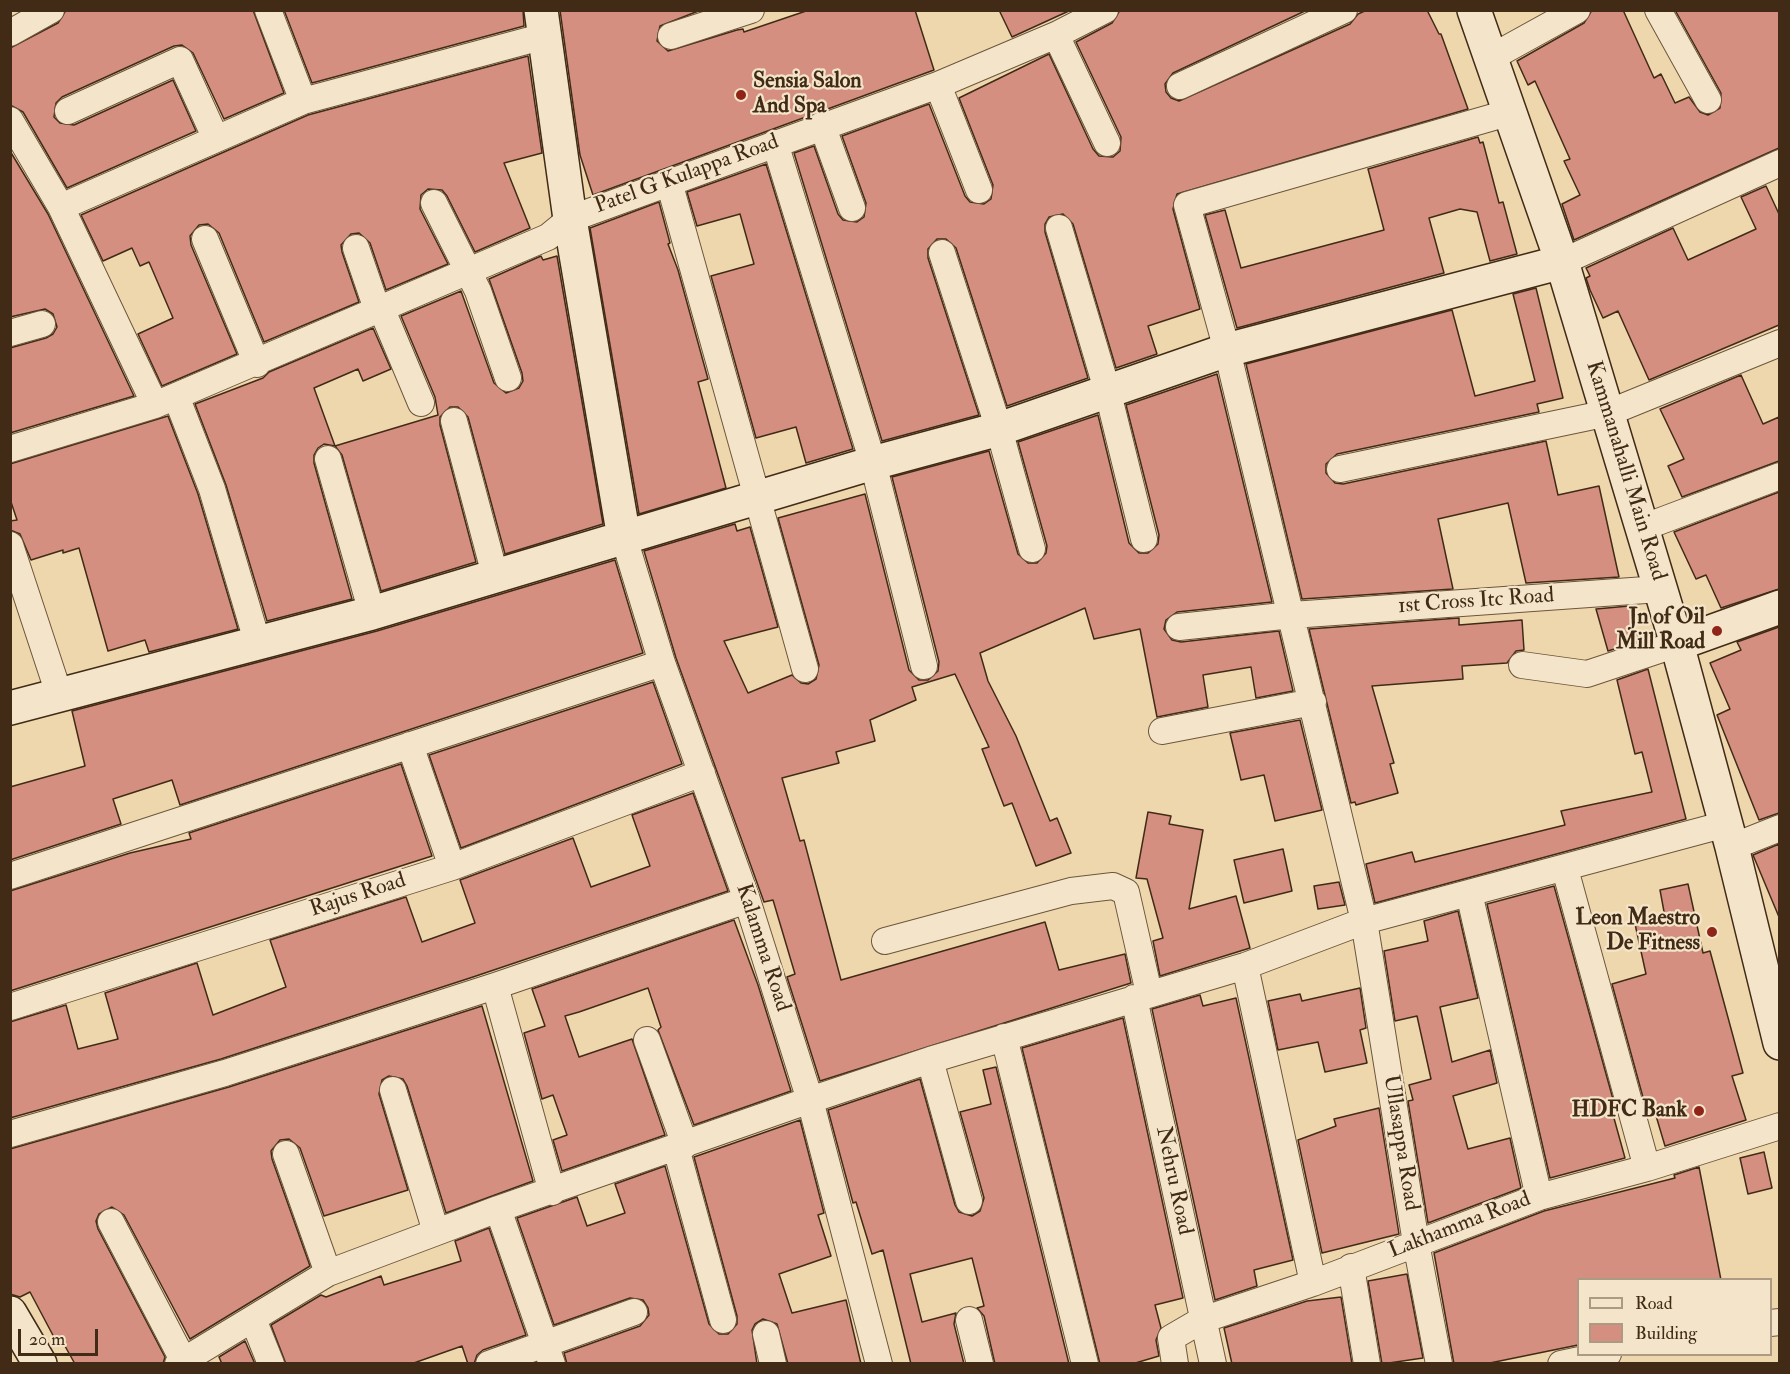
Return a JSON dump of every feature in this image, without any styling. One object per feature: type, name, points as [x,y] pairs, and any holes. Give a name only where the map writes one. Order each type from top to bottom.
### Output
[{"type":"street","points":[[10,33],[51,10]]},
{"type":"street","points":[[268,10],[303,101]]},
{"type":"street","points":[[670,36],[751,10]]},
{"type":"street","name":"Patel G Kulappa Road","points":[[10,449],[166,401],[257,364],[548,237],[570,219],[822,125],[938,85],[1056,36],[1105,10]]},
{"type":"street","points":[[1180,86],[1344,10]]},
{"type":"street","name":"Kammanahalli Main Road","points":[[1474,10],[1562,262],[1677,644],[1729,836],[1772,978],[1779,1043]]},
{"type":"street","points":[[1492,57],[1577,10]]},
{"type":"street","points":[[1658,10],[1708,100]]},
{"type":"street","points":[[61,207],[303,101],[543,23],[570,219],[624,538]]},
{"type":"street","points":[[1056,36],[1107,143]]},
{"type":"street","points":[[68,111],[180,60],[216,139]]},
{"type":"street","points":[[938,85],[979,190]]},
{"type":"street","name":"Ullasappa Road","points":[[1439,1364],[1416,1243],[1364,921],[1227,350],[1186,205],[1511,112]]},
{"type":"street","points":[[10,120],[61,207],[212,489],[257,641]]},
{"type":"street","points":[[822,125],[852,208]]},
{"type":"street","points":[[775,143],[873,463],[924,666]]},
{"type":"street","points":[[10,708],[257,641],[372,613],[873,463],[999,429],[1227,350],[1562,262],[1779,163]]},
{"type":"street","points":[[669,183],[805,669]]},
{"type":"street","points":[[434,203],[478,291],[508,378]]},
{"type":"street","points":[[1059,228],[1108,393],[1144,539]]},
{"type":"street","points":[[205,240],[257,364]]},
{"type":"street","points":[[356,248],[380,311],[421,404]]},
{"type":"street","points":[[942,253],[999,429],[1032,549]]},
{"type":"street","points":[[10,333],[42,324]]},
{"type":"street","points":[[1340,469],[1608,413],[1779,344]]},
{"type":"street","points":[[454,420],[495,575]]},
{"type":"street","points":[[328,459],[372,613]]},
{"type":"street","points":[[1642,528],[1779,476]]},
{"type":"street","name":"Kalamma Road","points":[[624,538],[662,663],[747,900],[810,1100],[879,1364]]},
{"type":"street","points":[[10,544],[15,573],[58,694]]},
{"type":"street","name":"1st Cross Itc Road","points":[[1179,627],[1292,615],[1660,589]]},
{"type":"street","points":[[1522,665],[1587,674],[1779,607]]},
{"type":"street","points":[[10,876],[662,663]]},
{"type":"street","points":[[1162,731],[1312,702]]},
{"type":"street","points":[[410,745],[452,867]]},
{"type":"street","name":"Rajus Road","points":[[10,1006],[452,867],[702,773]]},
{"type":"street","points":[[111,1222],[181,1362],[328,1273],[498,1209],[810,1100],[1004,1037],[1245,966],[1364,921],[1565,869],[1779,828]]},
{"type":"street","points":[[1565,869],[1647,1168]]},
{"type":"street","name":"Nehru Road","points":[[885,940],[1071,891],[1113,886],[1126,892],[1142,996],[1202,1320],[1214,1364]]},
{"type":"street","points":[[1469,893],[1539,1197]]},
{"type":"street","points":[[10,1134],[225,1073],[495,986],[747,900]]},
{"type":"street","points":[[1245,966],[1313,1283]]},
{"type":"street","points":[[495,986],[552,1192]]},
{"type":"street","points":[[1004,1037],[1085,1364]]},
{"type":"street","points":[[647,1040],[680,1146],[723,1320]]},
{"type":"street","points":[[930,1060],[969,1201]]},
{"type":"street","points":[[393,1090],[436,1232]]},
{"type":"street","name":"Lakhamma Road","points":[[1175,1364],[1171,1338],[1202,1320],[1313,1283],[1539,1197],[1647,1168],[1779,1126]]},
{"type":"street","points":[[286,1154],[328,1273]]},
{"type":"street","points":[[498,1209],[549,1354]]},
{"type":"street","points":[[1351,1267],[1367,1364]]},
{"type":"street","points":[[489,1364],[549,1354],[634,1312]]},
{"type":"street","points":[[10,1313],[40,1364]]},
{"type":"street","points":[[253,1318],[271,1364]]},
{"type":"street","points":[[969,1320],[980,1364]]},
{"type":"street","points":[[766,1334],[773,1364]]},
{"type":"street","points":[[1561,1364],[1599,1356]]},
{"type":"building","points":[[66,10],[253,10],[284,93],[224,119],[193,53],[182,45],[174,46],[62,97],[56,103],[54,117],[60,123],[74,125],[173,80],[196,131],[67,188],[23,112],[10,105],[10,48],[58,23]]},
{"type":"building","points":[[284,10],[523,10],[524,26],[312,83]]},
{"type":"building","points":[[560,10],[701,10],[660,26],[657,41],[668,51],[737,30],[743,29],[744,32],[809,10],[915,10],[934,70],[593,195],[580,155]]},
{"type":"building","points":[[999,10],[1071,10],[1012,37]]},
{"type":"building","points":[[1120,10],[1307,10],[1173,73],[1165,84],[1166,92],[1171,98],[1179,101],[1350,24],[1358,14],[1367,10],[1427,10],[1441,34],[1468,109],[1177,194],[1173,209],[1200,309],[1148,326],[1157,354],[1116,368],[1073,224],[1063,214],[1049,217],[1045,224],[1045,232],[1088,378],[1007,406],[956,248],[946,239],[937,239],[928,249],[928,258],[979,415],[882,441],[794,153],[814,146],[838,214],[843,220],[857,222],[864,217],[866,203],[842,136],[929,104],[965,196],[970,202],[984,204],[991,199],[993,185],[959,98],[1049,54],[1093,149],[1099,156],[1113,157],[1120,151],[1121,137],[1076,42],[1112,23]]},
{"type":"building","points":[[1592,10],[1623,10],[1654,78],[1661,74],[1675,103],[1689,97],[1700,112],[1708,115],[1720,108],[1721,93],[1675,10],[1779,10],[1779,148],[1574,240],[1562,204],[1580,195],[1564,161],[1570,159],[1535,81],[1528,85],[1517,61],[1584,23]]},
{"type":"building","points":[[528,56],[542,153],[504,163],[530,228],[475,252],[447,196],[442,190],[428,189],[421,195],[420,209],[448,264],[386,290],[370,243],[359,233],[351,234],[341,245],[359,302],[264,342],[219,233],[208,224],[199,225],[190,236],[191,245],[237,354],[162,386],[138,334],[173,318],[149,262],[140,266],[132,248],[103,261],[81,215],[308,115]]},
{"type":"building","points":[[1478,137],[1480,143],[1483,142],[1499,203],[1503,202],[1517,254],[1490,261],[1477,212],[1460,209],[1429,218],[1444,273],[1237,328],[1205,215],[1225,210],[1241,268],[1384,230],[1368,169]]},
{"type":"building","points":[[10,151],[48,214],[134,396],[10,433],[10,348],[46,338],[53,334],[57,327],[53,314],[45,309],[10,317]]},
{"type":"building","points":[[766,164],[853,449],[806,463],[796,427],[756,438],[711,276],[754,264],[740,214],[697,226],[687,192]]},
{"type":"building","points":[[1766,186],[1779,214],[1779,325],[1649,380],[1618,311],[1603,318],[1590,290],[1586,278],[1590,276],[1586,268],[1673,228],[1688,260],[1756,229],[1741,197]]},
{"type":"building","points":[[659,202],[670,243],[668,244],[678,270],[708,379],[698,382],[726,488],[639,514],[590,228]]},
{"type":"building","points":[[541,256],[543,260],[557,256],[603,524],[505,554],[468,417],[458,407],[450,407],[440,417],[440,425],[476,562],[381,591],[342,455],[335,446],[438,415],[435,397],[401,316],[461,291],[494,383],[506,393],[519,388],[523,381],[522,373],[489,279]]},
{"type":"building","points":[[1536,288],[1563,398],[1537,404],[1539,412],[1337,454],[1326,464],[1326,473],[1335,483],[1343,484],[1546,441],[1558,495],[1599,486],[1619,577],[1526,583],[1508,503],[1438,519],[1453,589],[1302,599],[1246,364],[1452,310],[1475,396],[1535,381],[1513,294]]},
{"type":"building","points":[[373,328],[391,369],[363,381],[358,369],[314,388],[335,446],[324,444],[318,448],[314,455],[314,463],[352,599],[267,621],[226,485],[195,404],[263,378],[269,372]]},
{"type":"building","points":[[1217,374],[1272,602],[1177,612],[1166,620],[1164,629],[1172,640],[1181,642],[1279,631],[1293,691],[1256,698],[1251,667],[1203,675],[1208,707],[1157,717],[1140,629],[1094,639],[1085,608],[980,653],[988,681],[1016,736],[1050,821],[1057,818],[1071,853],[1036,866],[1012,803],[1004,806],[982,749],[989,747],[955,674],[912,687],[916,700],[870,720],[875,741],[836,752],[839,763],[782,778],[800,841],[804,840],[841,980],[1045,922],[1059,970],[1125,954],[1131,983],[820,1081],[787,977],[795,974],[773,900],[764,902],[676,658],[644,551],[735,524],[737,531],[750,527],[778,627],[724,641],[748,693],[792,675],[801,683],[808,684],[816,679],[819,665],[778,518],[865,494],[909,670],[919,680],[928,680],[938,671],[939,662],[892,477],[989,451],[1018,554],[1028,563],[1037,563],[1046,553],[1047,546],[1018,442],[1098,415],[1129,543],[1139,553],[1148,553],[1158,544],[1159,535],[1126,405]]},
{"type":"building","points":[[1741,375],[1763,424],[1779,417],[1779,461],[1682,497],[1668,466],[1684,459],[1660,409]]},
{"type":"building","points":[[168,416],[198,494],[238,629],[149,652],[145,640],[108,651],[79,548],[63,553],[63,550],[31,560],[20,534],[10,530],[10,521],[17,520],[10,499],[10,464]]},
{"type":"building","points":[[1779,492],[1779,589],[1721,608],[1706,575],[1696,579],[1674,532]]},
{"type":"building","points":[[615,560],[643,653],[180,805],[172,780],[113,799],[121,824],[10,860],[10,787],[85,766],[72,711],[377,631]]},
{"type":"building","points":[[1629,606],[1639,641],[1608,651],[1596,609]]},
{"type":"building","points":[[1459,618],[1459,625],[1522,620],[1524,650],[1516,651],[1507,663],[1462,666],[1463,679],[1372,686],[1394,763],[1390,764],[1398,793],[1356,805],[1355,802],[1351,803],[1309,629]]},
{"type":"building","points":[[1779,627],[1779,813],[1759,820],[1717,715],[1730,709],[1710,663],[1741,650],[1737,642]]},
{"type":"building","points":[[1648,669],[1686,819],[1375,903],[1366,864],[1412,852],[1415,862],[1565,825],[1561,811],[1652,792],[1642,752],[1635,754],[1617,680]]},
{"type":"building","points":[[653,682],[682,764],[461,848],[429,755]]},
{"type":"building","points":[[1300,720],[1322,810],[1275,821],[1264,775],[1241,780],[1230,733]]},
{"type":"building","points":[[401,764],[432,856],[10,991],[10,891],[130,853],[191,839],[189,833]]},
{"type":"building","points":[[693,793],[728,891],[221,1059],[10,1118],[10,1022],[66,1005],[78,1049],[118,1039],[105,993],[197,963],[213,1015],[286,987],[270,940],[406,897],[422,942],[475,923],[460,880],[573,838],[591,887],[650,866],[632,815]]},
{"type":"building","points":[[1148,812],[1171,816],[1169,824],[1203,830],[1189,909],[1236,896],[1250,948],[1160,976],[1153,941],[1163,938],[1147,879],[1136,878]]},
{"type":"building","points":[[1779,844],[1779,917],[1753,855]]},
{"type":"building","points":[[1283,849],[1292,891],[1244,903],[1234,860]]},
{"type":"building","points":[[1339,882],[1345,905],[1318,909],[1314,886]]},
{"type":"building","points":[[1688,884],[1703,953],[1710,951],[1743,1073],[1732,1076],[1746,1120],[1665,1146],[1651,1099],[1644,1101],[1612,984],[1646,974],[1635,924],[1665,917],[1660,890]]},
{"type":"building","points":[[1554,886],[1616,1110],[1612,1111],[1625,1158],[1550,1178],[1487,904]]},
{"type":"building","points":[[1458,911],[1478,998],[1440,1007],[1452,1062],[1490,1050],[1497,1083],[1453,1096],[1468,1149],[1510,1138],[1521,1188],[1428,1223],[1408,1101],[1413,1100],[1409,1085],[1431,1079],[1417,1016],[1395,1021],[1384,951],[1428,941],[1424,921]]},
{"type":"building","points":[[734,920],[758,985],[791,1091],[694,1125],[658,1030],[661,1027],[648,988],[565,1016],[579,1057],[632,1039],[665,1135],[562,1171],[553,1140],[567,1135],[553,1095],[542,1099],[524,1033],[545,1026],[532,989]]},
{"type":"building","points":[[1360,988],[1366,1028],[1360,1030],[1367,1063],[1325,1072],[1318,1042],[1278,1050],[1268,1001],[1300,994],[1302,1001]]},
{"type":"building","points":[[1200,995],[1203,1006],[1236,998],[1293,1260],[1254,1270],[1257,1286],[1215,1300],[1152,1009]]},
{"type":"building","points":[[482,1006],[533,1181],[446,1213],[407,1086],[403,1079],[389,1076],[382,1080],[379,1094],[408,1190],[324,1216],[300,1148],[289,1139],[280,1140],[271,1151],[272,1159],[310,1266],[190,1339],[124,1215],[112,1207],[99,1214],[96,1221],[98,1229],[165,1357],[163,1364],[75,1364],[61,1339],[56,1341],[30,1292],[20,1297],[10,1294],[10,1149],[229,1087]]},
{"type":"building","points":[[1123,1018],[1183,1298],[1155,1305],[1161,1328],[1156,1340],[1159,1356],[1132,1364],[1100,1364],[1022,1048]]},
{"type":"building","points":[[996,1067],[1069,1364],[995,1364],[984,1316],[977,1308],[984,1306],[972,1258],[910,1274],[922,1322],[956,1313],[954,1324],[964,1364],[911,1364],[883,1250],[872,1254],[856,1202],[853,1203],[828,1110],[920,1079],[955,1205],[959,1212],[972,1216],[980,1211],[984,1198],[960,1112],[991,1104],[983,1070]]},
{"type":"building","points":[[1379,1108],[1399,1234],[1322,1253],[1298,1140],[1336,1126],[1334,1119]]},
{"type":"building","points":[[800,1120],[824,1213],[818,1215],[831,1256],[779,1274],[792,1313],[846,1300],[861,1364],[788,1364],[777,1324],[763,1319],[755,1324],[752,1330],[757,1364],[567,1364],[564,1353],[640,1326],[649,1315],[648,1308],[643,1300],[630,1298],[554,1325],[517,1218],[577,1197],[587,1226],[625,1213],[615,1184],[665,1166],[709,1324],[719,1334],[728,1334],[737,1324],[737,1316],[694,1157]]},
{"type":"building","points":[[1764,1152],[1772,1188],[1748,1194],[1740,1158]]},
{"type":"building","points":[[1699,1167],[1721,1278],[1577,1278],[1577,1345],[1485,1364],[1454,1364],[1434,1253],[1544,1211],[1675,1178],[1674,1175]]},
{"type":"building","points":[[489,1228],[526,1335],[483,1350],[477,1355],[474,1364],[468,1364],[462,1346],[411,1364],[286,1364],[271,1325],[321,1295],[326,1297],[381,1276],[384,1285],[461,1261],[455,1241]]},
{"type":"building","points":[[1407,1274],[1423,1358],[1382,1364],[1368,1281]]},
{"type":"building","points":[[1341,1297],[1352,1364],[1232,1364],[1224,1328],[1307,1301]]},
{"type":"building","points":[[245,1341],[255,1364],[222,1364],[219,1357]]},
{"type":"place","name":"Sensia Salon And Spa","points":[[741,95]]},
{"type":"place","name":"Jn of Oil Mill Road","points":[[1717,631]]},
{"type":"place","name":"Leon Maestro De Fitness","points":[[1712,932]]},
{"type":"place","name":"HDFC Bank","points":[[1699,1111]]}]
